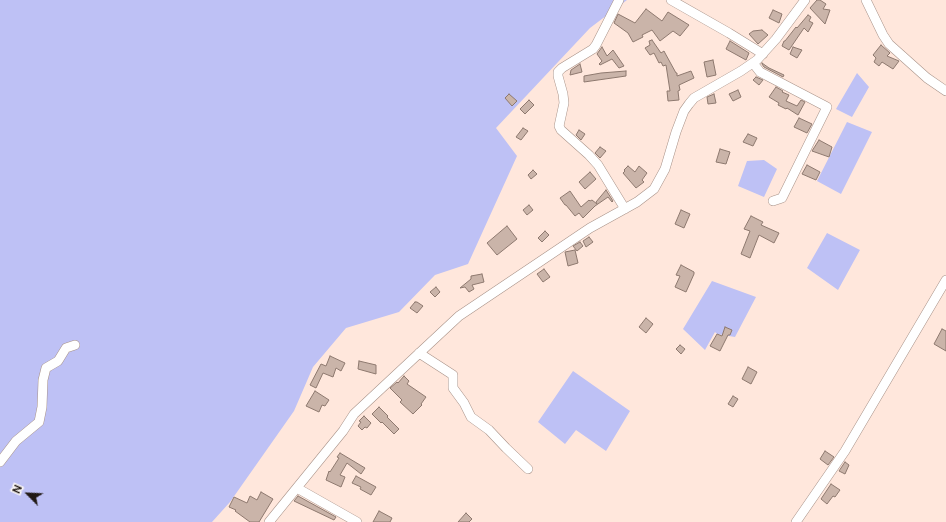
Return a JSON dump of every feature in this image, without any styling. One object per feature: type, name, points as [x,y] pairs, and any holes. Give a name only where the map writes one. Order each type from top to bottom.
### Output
[{"type":"street","points":[[619,0],[593,49],[558,72],[564,103],[559,126],[561,130],[590,155],[598,165],[625,209]]},
{"type":"street","points":[[671,0],[763,54]]},
{"type":"street","points":[[269,522],[343,431],[354,414],[459,316],[590,228],[637,202],[654,188],[666,169],[676,132],[684,111],[694,98],[753,63],[776,39],[805,0]]},
{"type":"street","points":[[866,0],[889,44],[927,78],[946,91]]},
{"type":"street","points":[[753,63],[760,72],[827,108],[782,198],[773,201]]},
{"type":"street","points":[[796,522],[845,451],[946,280]]},
{"type":"street","points":[[0,462],[16,441],[39,422],[42,407],[42,380],[46,368],[58,361],[66,348],[75,345]]},
{"type":"street","points":[[420,353],[453,375],[453,388],[464,403],[471,417],[489,430],[528,469]]},
{"type":"street","points":[[297,488],[357,522]]},
{"type":"shaded area","points":[[0,0],[627,0],[590,28],[496,128],[517,156],[468,264],[435,275],[399,312],[346,328],[313,367],[294,411],[230,502],[212,522],[0,522]]},
{"type":"shaded area","points":[[857,73],[869,87],[852,117],[836,109]]},
{"type":"shaded area","points":[[847,122],[872,132],[841,194],[817,181]]},
{"type":"shaded area","points":[[764,160],[777,169],[764,197],[738,186],[747,161]]},
{"type":"shaded area","points":[[827,233],[860,250],[838,290],[807,268]]},
{"type":"shaded area","points":[[712,281],[756,297],[735,337],[717,334],[715,332],[705,350],[683,329]]},
{"type":"shaded area","points":[[573,371],[630,411],[606,451],[576,430],[565,444],[538,422]]},
{"type":"building","points":[[817,0],[820,0],[826,4],[823,9],[830,10],[825,24],[810,8]]},
{"type":"building","points":[[646,9],[662,21],[668,12],[689,25],[680,36],[673,31],[660,41],[652,30],[633,42],[628,33],[614,23],[618,14],[635,23]]},
{"type":"building","points":[[773,10],[782,14],[779,23],[769,18]]},
{"type":"building","points":[[808,15],[811,17],[809,21],[813,23],[808,32],[804,28],[789,50],[782,46],[784,41]]},
{"type":"building","points":[[762,30],[768,35],[758,44],[749,34],[753,31]]},
{"type":"building","points":[[652,40],[661,53],[664,51],[677,73],[677,76],[691,71],[694,78],[679,85],[679,100],[668,101],[667,91],[670,91],[666,65],[663,66],[661,62],[659,63],[654,53],[650,55],[645,48],[650,45],[649,41]]},
{"type":"building","points":[[730,41],[749,53],[746,60],[726,49]]},
{"type":"building","points":[[881,45],[890,53],[887,56],[899,61],[893,69],[882,62],[879,66],[874,62],[876,58],[873,55]]},
{"type":"building","points":[[602,47],[607,56],[613,50],[624,66],[619,68],[612,59],[600,65],[599,64],[602,61],[597,54]]},
{"type":"building","points":[[793,47],[802,50],[797,58],[790,54]]},
{"type":"building","points":[[713,60],[716,75],[707,77],[704,62]]},
{"type":"building","points":[[762,63],[784,75],[783,77],[764,67]]},
{"type":"building","points":[[580,64],[582,72],[570,75],[571,70]]},
{"type":"building","points":[[626,71],[626,76],[584,82],[584,76]]},
{"type":"building","points":[[756,77],[763,80],[759,85],[753,80]]},
{"type":"building","points":[[776,87],[789,95],[786,101],[797,106],[801,100],[805,102],[798,115],[787,108],[786,109],[778,105],[779,103],[769,97]]},
{"type":"building","points":[[738,90],[741,97],[733,101],[729,94]]},
{"type":"building","points":[[509,94],[517,101],[512,106],[505,98]]},
{"type":"building","points":[[714,94],[716,103],[708,104],[707,97]]},
{"type":"building","points":[[529,100],[534,105],[525,114],[520,109]]},
{"type":"building","points":[[799,118],[812,124],[807,133],[794,127]]},
{"type":"building","points":[[523,128],[528,131],[521,140],[516,137]]},
{"type":"building","points":[[579,130],[585,134],[581,140],[576,135]]},
{"type":"building","points":[[748,134],[757,138],[753,146],[743,142]]},
{"type":"building","points":[[819,140],[832,147],[829,157],[812,151]]},
{"type":"building","points":[[600,147],[606,151],[600,158],[595,153]]},
{"type":"building","points":[[720,149],[730,152],[726,164],[716,162]]},
{"type":"building","points":[[807,165],[820,172],[816,180],[802,174]]},
{"type":"building","points":[[628,166],[635,172],[639,166],[647,173],[642,180],[644,182],[636,188],[623,173]]},
{"type":"building","points":[[533,170],[537,174],[531,179],[528,175]]},
{"type":"building","points":[[590,172],[596,179],[585,189],[579,182]]},
{"type":"building","points":[[606,190],[613,201],[612,202],[608,197],[595,206],[583,218],[579,213],[575,216],[560,198],[570,191],[581,207],[589,200],[592,200],[597,204],[596,202]]},
{"type":"building","points":[[529,205],[533,210],[527,215],[523,210]]},
{"type":"building","points":[[681,210],[690,214],[684,228],[675,224]]},
{"type":"building","points":[[751,216],[763,222],[761,225],[779,233],[774,243],[759,235],[750,258],[741,254],[750,231],[744,229]]},
{"type":"building","points":[[507,226],[517,239],[497,255],[487,243]]},
{"type":"building","points":[[545,231],[549,235],[542,242],[538,238]]},
{"type":"building","points":[[589,237],[593,242],[586,247],[583,241]]},
{"type":"building","points":[[580,242],[583,246],[577,251],[573,246]]},
{"type":"building","points":[[575,250],[578,263],[568,266],[565,252]]},
{"type":"building","points":[[681,265],[694,272],[686,292],[675,287],[680,276],[676,275]]},
{"type":"building","points":[[544,269],[550,277],[543,282],[537,274]]},
{"type":"building","points":[[482,274],[484,282],[472,285],[474,289],[469,292],[465,287],[460,288],[471,279],[471,276]]},
{"type":"building","points":[[436,287],[440,292],[435,297],[430,292]]},
{"type":"building","points":[[415,302],[423,306],[417,313],[410,308]]},
{"type":"building","points":[[646,318],[653,324],[646,333],[639,327]]},
{"type":"building","points":[[725,327],[732,330],[720,351],[710,346],[717,334],[722,336]]},
{"type":"building","points":[[942,329],[946,331],[946,351],[934,344]]},
{"type":"building","points":[[680,345],[685,349],[681,354],[676,349]]},
{"type":"building","points":[[330,356],[345,363],[341,371],[336,368],[333,377],[323,373],[316,388],[310,385],[321,364],[326,366]]},
{"type":"building","points":[[359,361],[376,365],[376,374],[358,369]]},
{"type":"building","points":[[748,367],[757,372],[751,384],[742,379]]},
{"type":"building","points":[[404,376],[409,381],[407,384],[426,397],[421,404],[422,405],[413,414],[400,402],[402,400],[390,388],[397,382],[398,383]]},
{"type":"building","points":[[315,391],[329,400],[325,406],[322,405],[319,412],[306,406]]},
{"type":"building","points":[[733,396],[738,399],[733,407],[728,404]]},
{"type":"building","points":[[379,407],[399,429],[394,434],[372,414]]},
{"type":"building","points":[[364,416],[371,423],[367,428],[365,427],[362,430],[358,426],[361,422],[359,421]]},
{"type":"building","points":[[825,451],[834,457],[828,465],[820,459]]},
{"type":"building","points":[[340,453],[365,468],[361,474],[347,463],[340,475],[345,477],[341,487],[326,480],[329,471],[330,472],[339,458],[337,457]]},
{"type":"building","points":[[845,462],[849,465],[845,474],[839,471]]},
{"type":"building","points":[[356,476],[376,487],[371,495],[360,489],[361,487],[352,483]]},
{"type":"building","points":[[831,484],[840,490],[827,504],[821,499]]},
{"type":"building","points":[[261,492],[273,499],[259,522],[250,522],[235,511],[236,510],[229,507],[234,497],[247,503],[250,496],[257,500]]},
{"type":"building","points":[[298,496],[336,517],[334,520],[294,501]]},
{"type":"building","points":[[379,511],[392,518],[390,522],[373,522]]},
{"type":"building","points":[[466,513],[472,519],[469,522],[458,522]]}]
